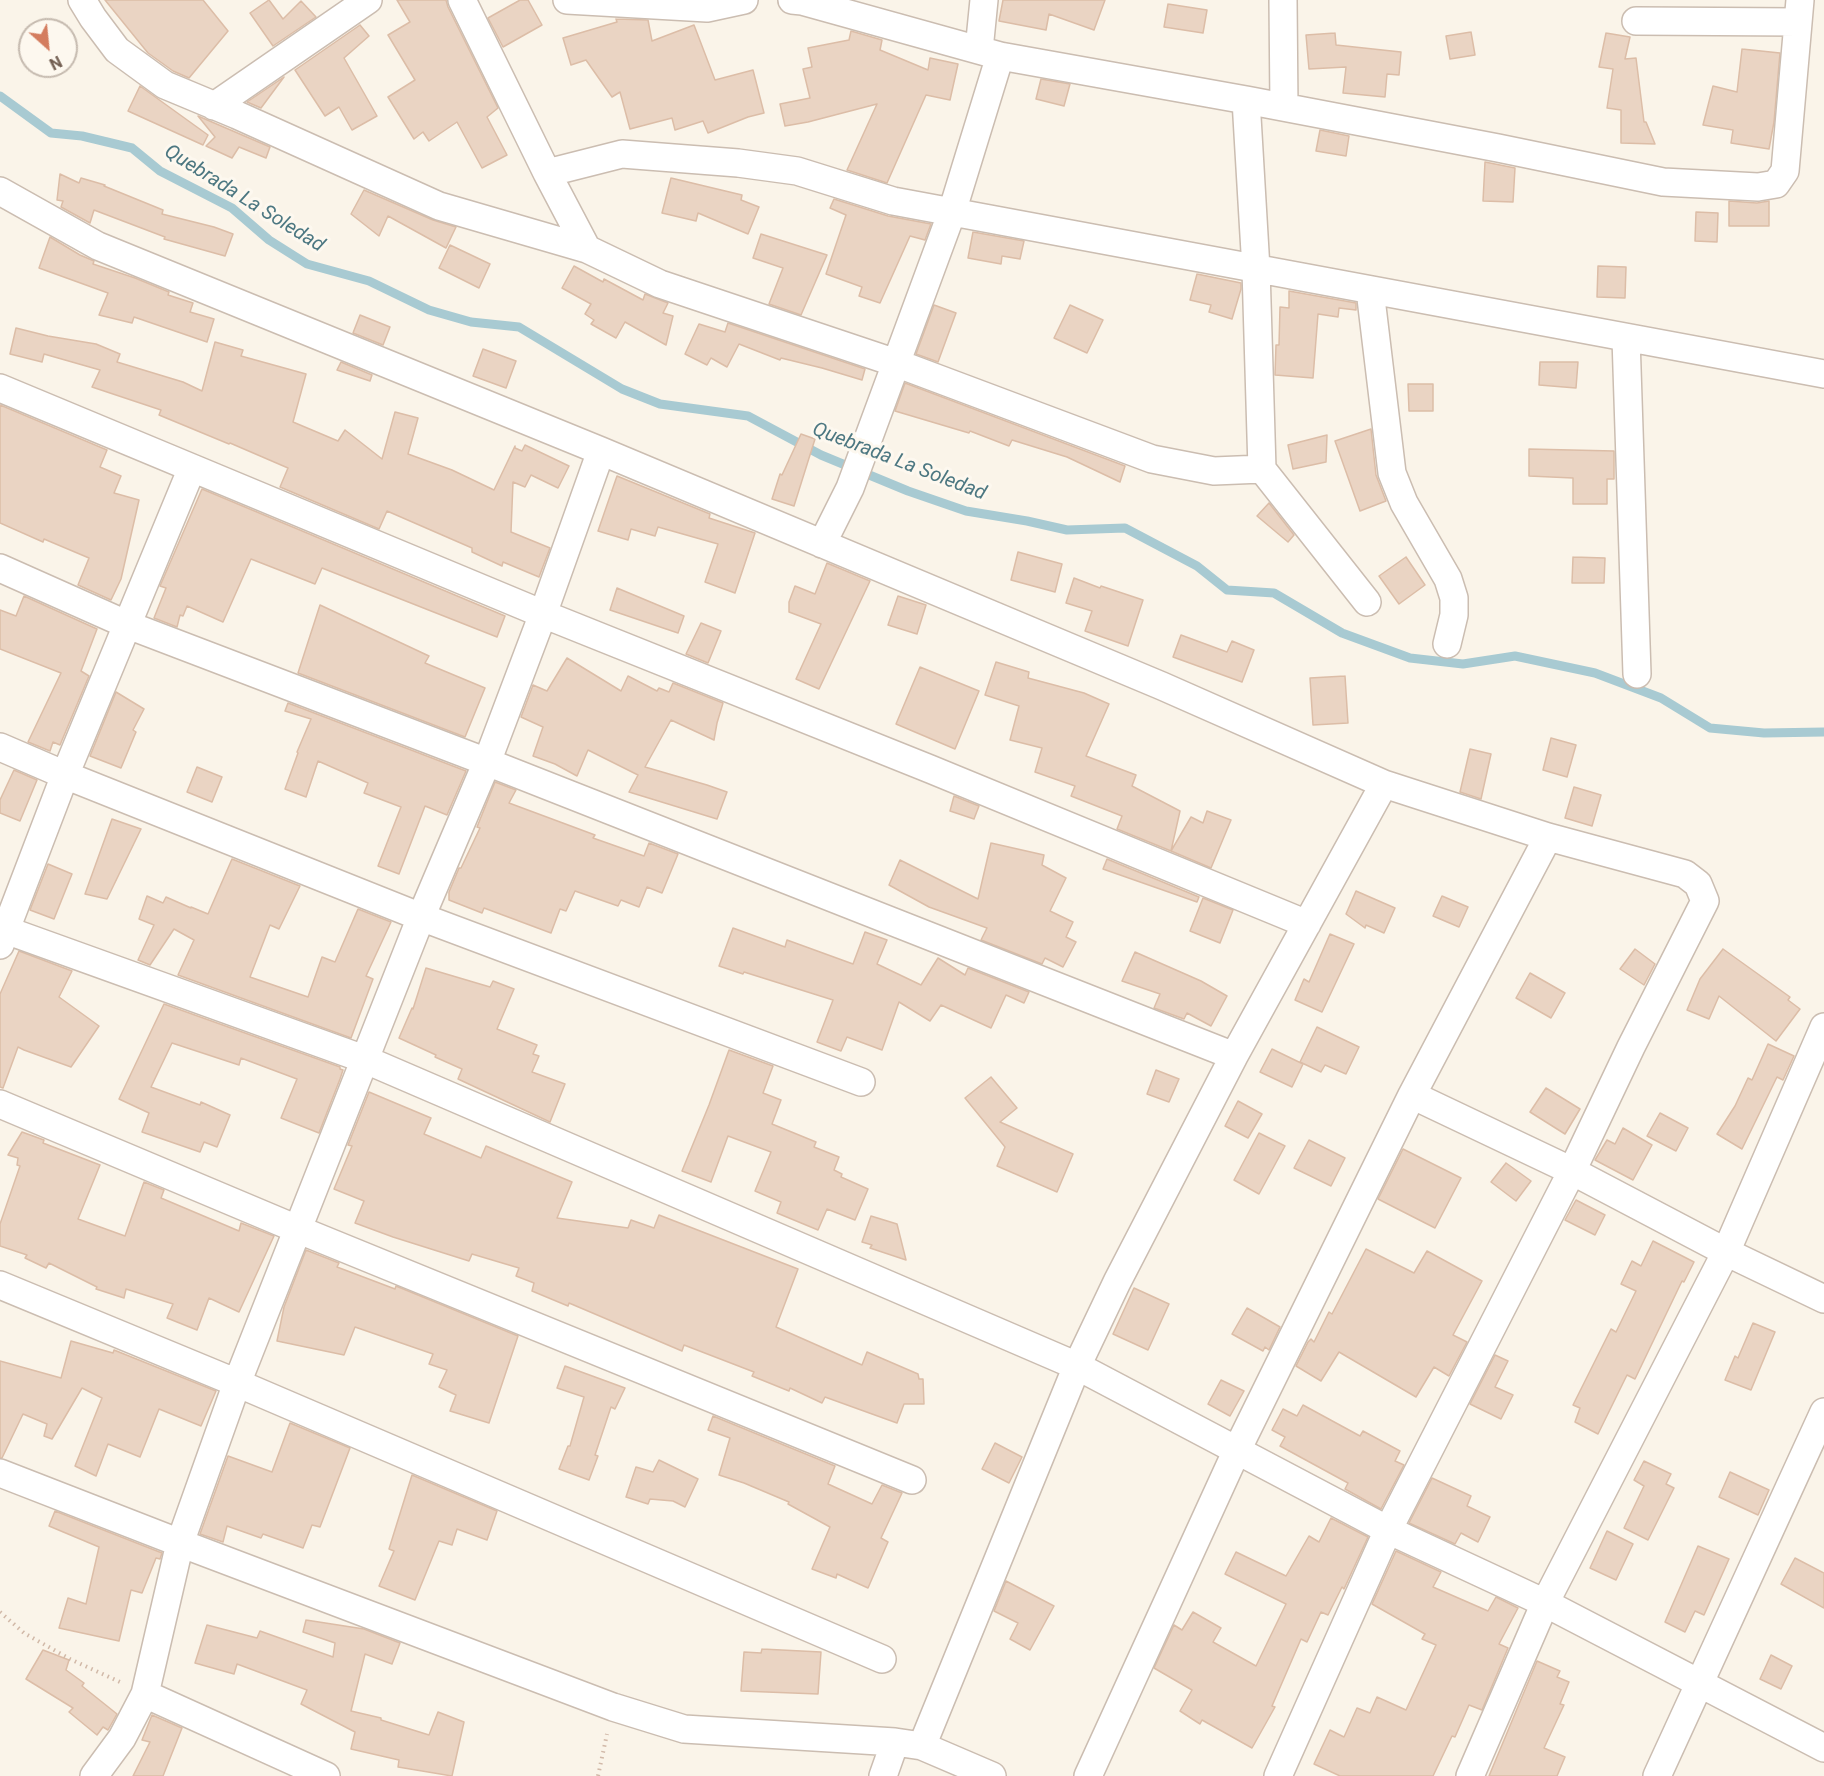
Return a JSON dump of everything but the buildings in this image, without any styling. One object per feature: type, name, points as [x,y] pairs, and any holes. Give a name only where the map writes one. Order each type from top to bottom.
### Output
[{"type":"street","points":[[214,106],[368,0]]},
{"type":"street","points":[[462,0],[587,249]]},
{"type":"street","points":[[567,0],[707,8],[744,0]]},
{"type":"street","points":[[792,0],[989,53],[1284,107],[1663,182],[1758,187],[1776,184],[1785,171],[1799,11],[1636,21]]},
{"type":"street","points":[[822,544],[850,488],[952,212],[989,53],[984,0]]},
{"type":"street","points":[[1283,0],[1284,107]]},
{"type":"street","points":[[94,4],[117,50],[165,85],[439,206],[587,249],[660,284],[896,363],[1152,459],[1214,471],[1262,469]]},
{"type":"street","points":[[1246,100],[1256,269],[1262,469],[1366,602]]},
{"type":"street","points":[[548,173],[622,154],[738,163],[797,171],[893,201],[1824,374]]},
{"type":"street","points":[[0,191],[98,246],[601,452],[1162,686],[1384,784],[1548,837],[1685,874],[1698,884],[1705,901],[1631,1047],[1572,1171],[1388,1530],[1278,1776]]},
{"type":"street","points":[[1371,290],[1392,473],[1404,503],[1448,579],[1454,598],[1454,615],[1447,644]]},
{"type":"street","points":[[1626,338],[1636,674]]},
{"type":"street","points":[[0,388],[543,614],[930,769],[1307,924]]},
{"type":"street","points":[[94,1776],[122,1738],[145,1694],[180,1543],[237,1383],[421,917],[487,762],[601,452]]},
{"type":"street","points":[[192,468],[2,934],[364,1059],[1077,1366],[1388,1530],[1545,1603],[1824,1748]]},
{"type":"street","points":[[0,568],[128,626],[487,762],[1234,1056]]},
{"type":"street","points":[[0,747],[421,917],[861,1082]]},
{"type":"street","points":[[922,1746],[1077,1366],[1117,1282],[1234,1056],[1384,784]]},
{"type":"street","points":[[1088,1776],[1237,1450],[1412,1095],[1548,837]]},
{"type":"street","points":[[1470,1776],[1545,1603],[1726,1252],[1824,1027]]},
{"type":"street","points":[[1412,1095],[1572,1171],[1726,1252],[1824,1299]]},
{"type":"street","points":[[0,1104],[297,1229],[912,1480]]},
{"type":"street","points":[[0,1285],[237,1383],[882,1659]]},
{"type":"street","points":[[1657,1776],[1824,1412]]},
{"type":"street","points":[[0,1473],[613,1707],[684,1729],[896,1742],[922,1746],[992,1776]]},
{"type":"street","points":[[145,1694],[326,1776]]},
{"type":"street","points":[[883,1776],[896,1742]]},
{"type":"path","points":[[0,1612],[24,1633],[70,1659],[145,1694]]},
{"type":"path","points":[[598,1776],[613,1707]]},
{"type":"waterway","name":"Quebrada La Soledad","points":[[0,96],[51,133],[82,136],[132,148],[160,171],[232,208],[269,240],[307,264],[369,281],[429,310],[471,322],[519,327],[622,389],[660,404],[748,416],[821,455],[908,491],[966,511],[1067,530],[1125,528],[1197,566],[1227,590],[1274,593],[1342,633],[1410,658],[1463,664],[1515,656],[1595,673],[1661,698],[1710,728],[1764,733],[1824,732]]}]
